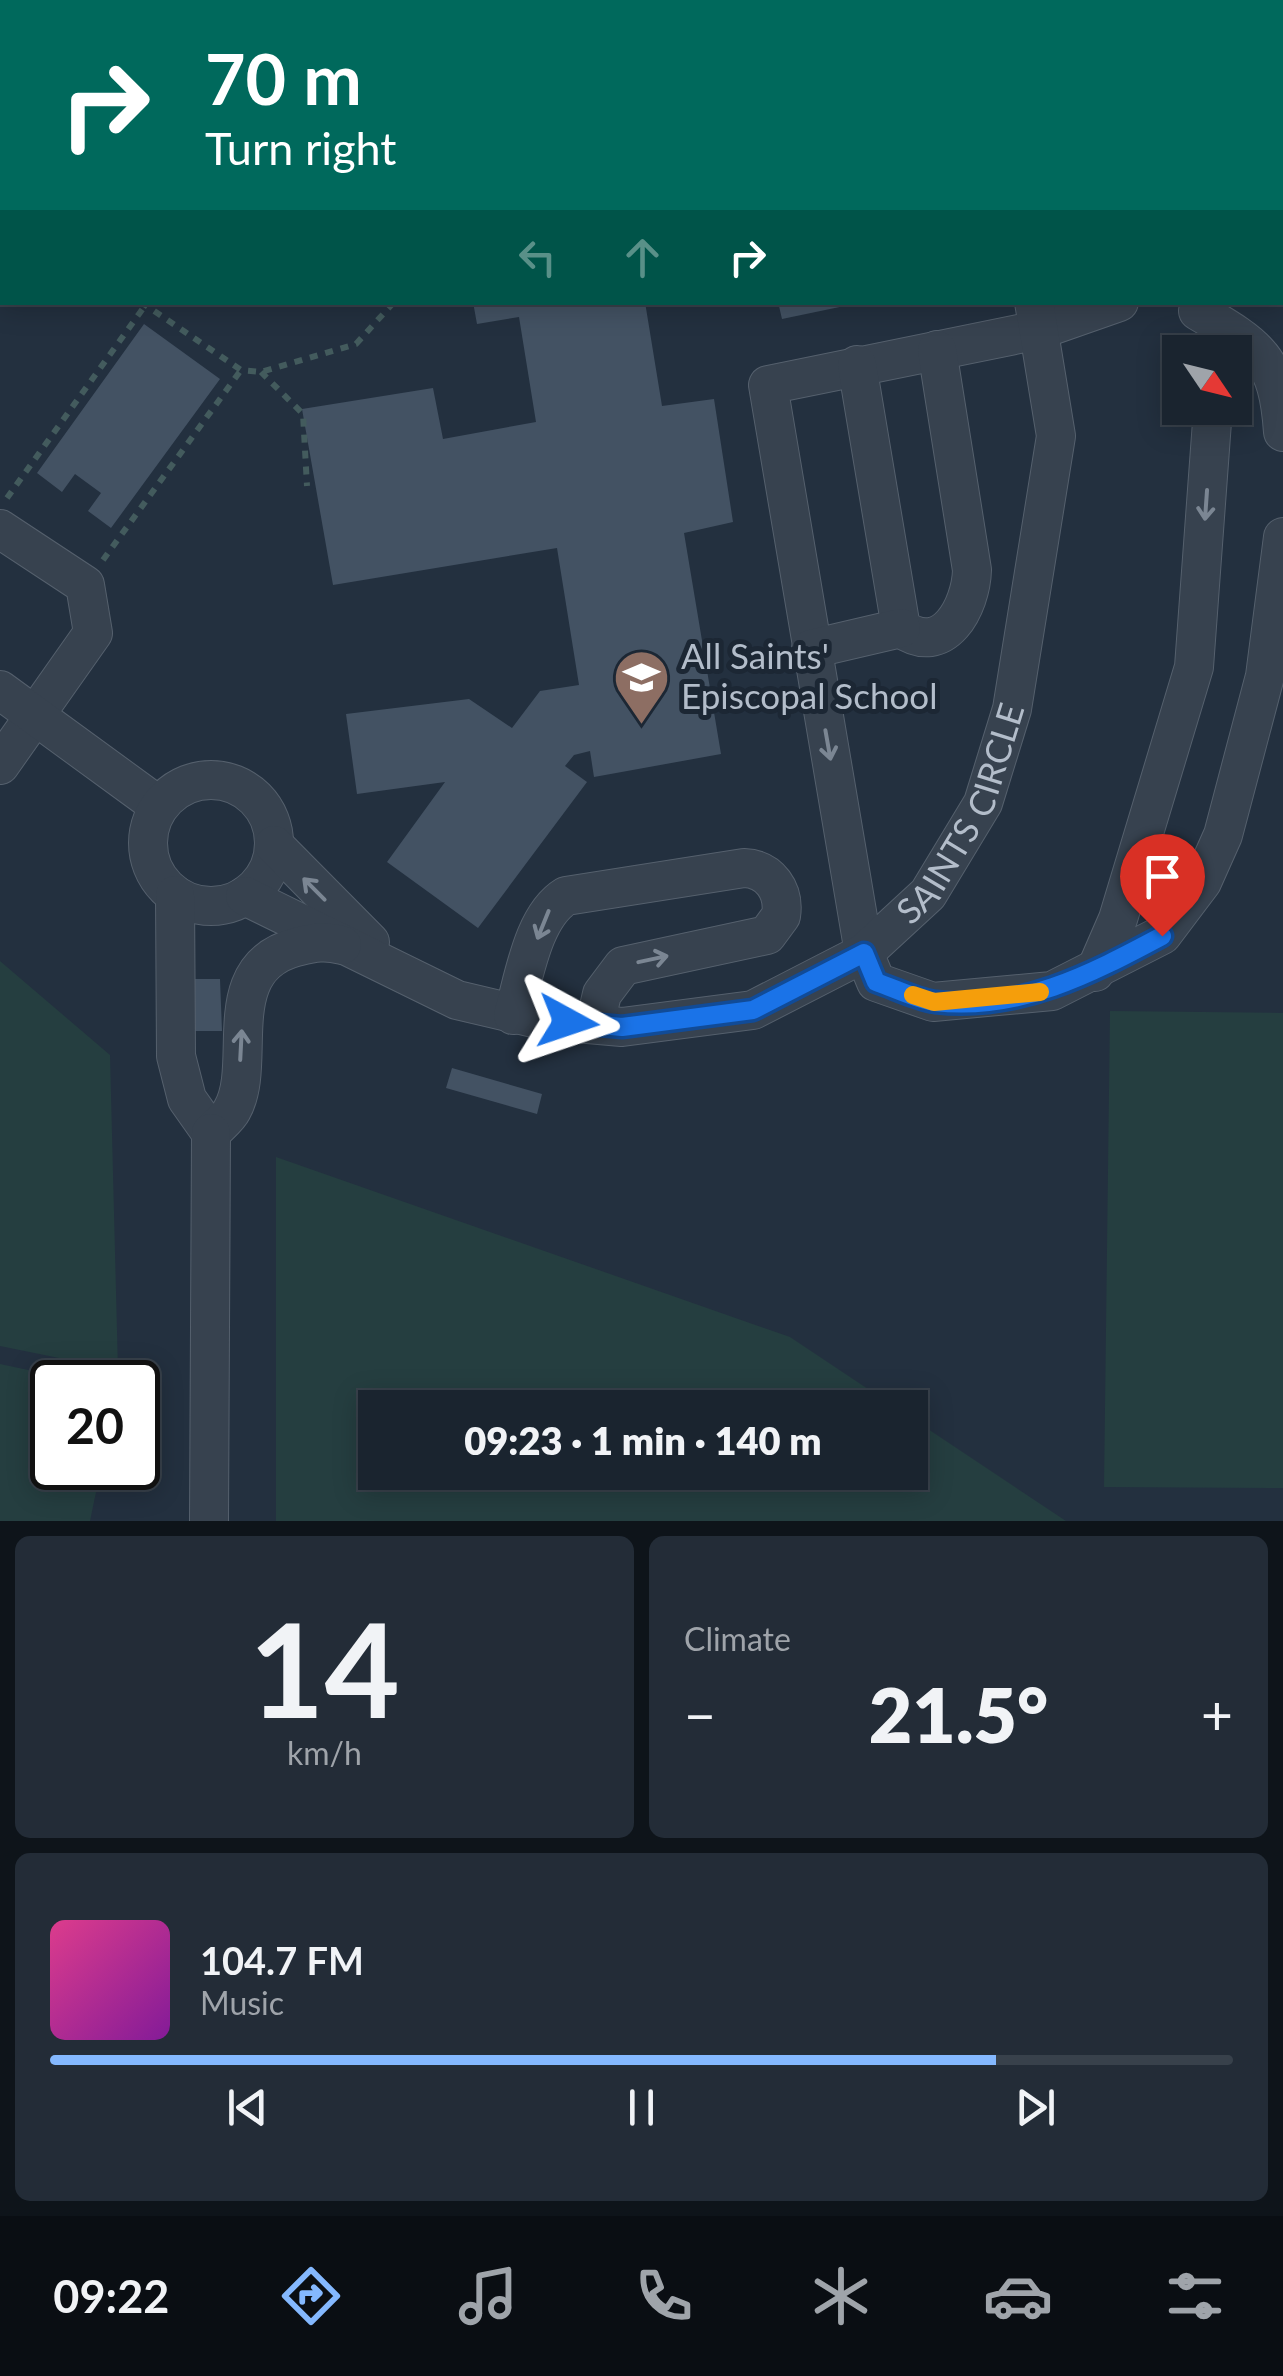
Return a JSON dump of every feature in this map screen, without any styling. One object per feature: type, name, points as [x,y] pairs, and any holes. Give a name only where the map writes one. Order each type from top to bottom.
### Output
[{"type":"street","points":[[1101,305],[1036,316],[937,350],[774,380],[767,391],[864,953],[876,982],[934,1002],[1052,991],[1162,936],[1202,882],[1224,835],[1265,676],[1283,537]]},
{"type":"street","name":"SAINTS CIRCLE","points":[[245,896],[457,1000],[512,1015],[622,1027],[753,1010],[864,953],[928,894],[983,804],[1012,708],[1056,436],[1036,316]]},
{"type":"street","points":[[1199,323],[1255,345],[1274,372],[1283,432]]},
{"type":"street","points":[[812,649],[901,628],[922,636],[938,635],[959,618],[971,596],[972,570],[937,350]]},
{"type":"street","points":[[857,365],[901,628]]},
{"type":"street","points":[[1095,972],[1118,920],[1194,667],[1211,425]]},
{"type":"street","points":[[0,530],[85,586],[92,634],[0,765]]},
{"type":"street","points":[[0,690],[38,713],[159,806]]},
{"type":"street","points":[[191,783],[231,783],[263,807],[274,844],[260,882],[245,896],[204,906],[175,894],[160,881],[148,857],[148,830],[159,806],[191,783]]},
{"type":"street","name":"SAINTS CIRCLE","points":[[274,844],[346,921],[410,976]]},
{"type":"street","points":[[512,1015],[540,929],[550,908],[566,896],[744,868],[765,874],[776,884],[781,916],[767,935],[623,966],[602,994],[595,1024]]},
{"type":"street","points":[[175,894],[176,1056],[187,1099],[211,1133],[209,1521]]},
{"type":"street","points":[[211,1133],[234,1109],[243,1012],[258,971],[278,952],[322,940],[354,948]]},
{"type":"path","points":[[0,507],[143,305],[241,370],[261,372],[356,344],[391,305]]},
{"type":"path","points":[[85,586],[241,370]]},
{"type":"path","points":[[261,372],[303,414],[307,486]]},
{"type":"green space","points":[[0,961],[110,1055],[118,1360],[69,1360],[0,1346]]},
{"type":"green space","points":[[1110,1011],[1283,1013],[1283,1488],[1104,1487]]},
{"type":"green space","points":[[276,1157],[790,1337],[870,1390],[358,1390],[358,1490],[928,1490],[928,1429],[1066,1521],[276,1521]]},
{"type":"green space","points":[[0,1364],[30,1370],[30,1490],[96,1490],[90,1521],[0,1521]]},
{"type":"building","points":[[474,305],[645,305],[662,406],[714,399],[733,522],[684,533],[721,754],[594,777],[590,751],[574,755],[565,766],[587,782],[478,928],[387,862],[445,782],[357,794],[346,714],[469,699],[512,728],[540,691],[579,685],[557,548],[333,585],[302,409],[433,388],[443,439],[536,422],[519,317],[477,324]]},
{"type":"building","points":[[779,305],[849,305],[782,319]]},
{"type":"building","points":[[144,324],[220,379],[111,528],[88,511],[101,493],[75,474],[62,492],[37,473]]},
{"type":"building","points":[[193,979],[220,979],[222,1031],[194,1031]]},
{"type":"building","points":[[452,1068],[542,1094],[537,1114],[446,1088]]},
{"type":"slow traffic","points":[[913,995],[934,1002],[1040,992]]},
{"type":"place","name":"All Saints' Episcopal School","points":[[642,726]]},
{"type":"route","points":[[568,1022],[622,1027],[753,1010],[864,953],[876,982],[934,1002],[1052,991],[1162,936]]}]
